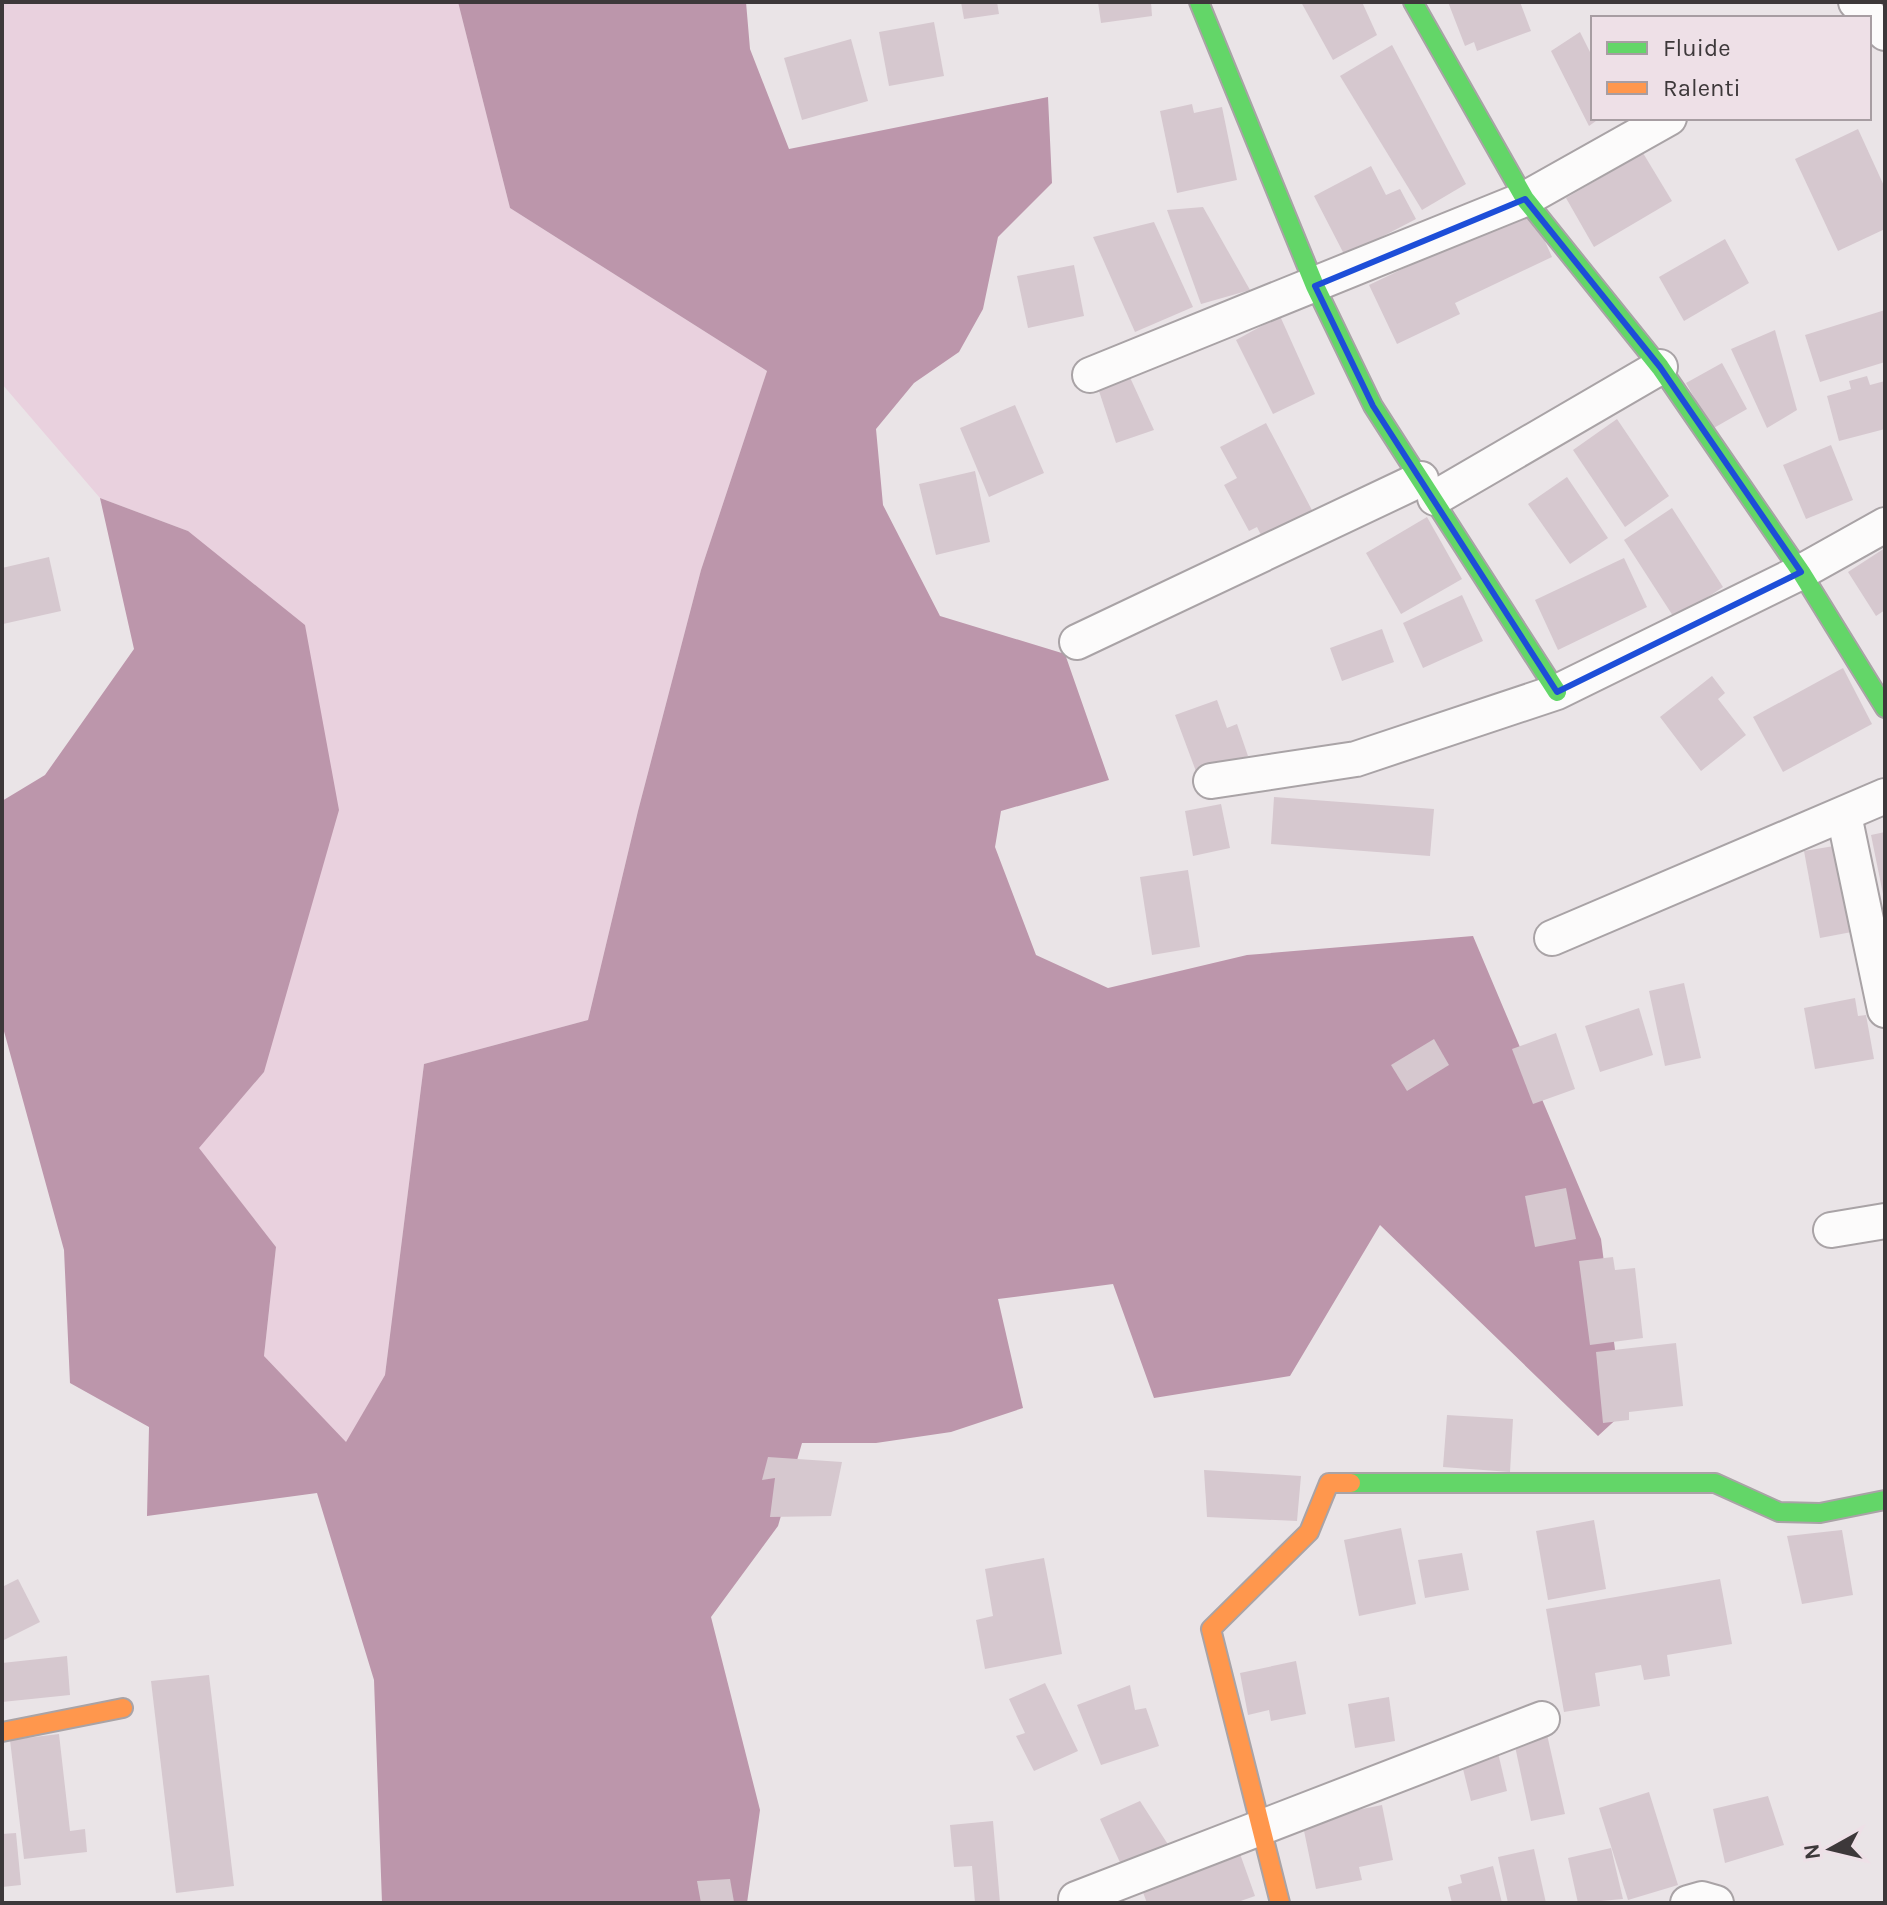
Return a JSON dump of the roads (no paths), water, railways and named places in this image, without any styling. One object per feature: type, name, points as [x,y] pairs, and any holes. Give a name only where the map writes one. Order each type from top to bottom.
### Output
[{"type":"street","points":[[1199,2],[1315,286],[1373,406],[1557,692]]},
{"type":"street","points":[[1413,2],[1525,199],[1660,367],[1801,572],[1885,708]]},
{"type":"street","points":[[1090,375],[1525,199],[1665,120]]},
{"type":"street","points":[[1077,642],[1428,488],[1660,367]]},
{"type":"street","points":[[1211,781],[1356,759],[1557,692],[1801,572],[1885,525]]},
{"type":"street","points":[[1552,938],[1885,796]]},
{"type":"street","points":[[1844,815],[1885,1010]]},
{"type":"street","points":[[1831,1230],[1885,1221]]},
{"type":"street","points":[[1280,1903],[1258,1827],[1211,1629],[1309,1532],[1329,1483],[1715,1483],[1779,1512],[1820,1513],[1885,1500]]},
{"type":"street","points":[[2,1732],[123,1708]]},
{"type":"street","points":[[1076,1899],[1542,1719]]},
{"type":"street","points":[[1688,1903],[1702,1899],[1716,1903]]}]
